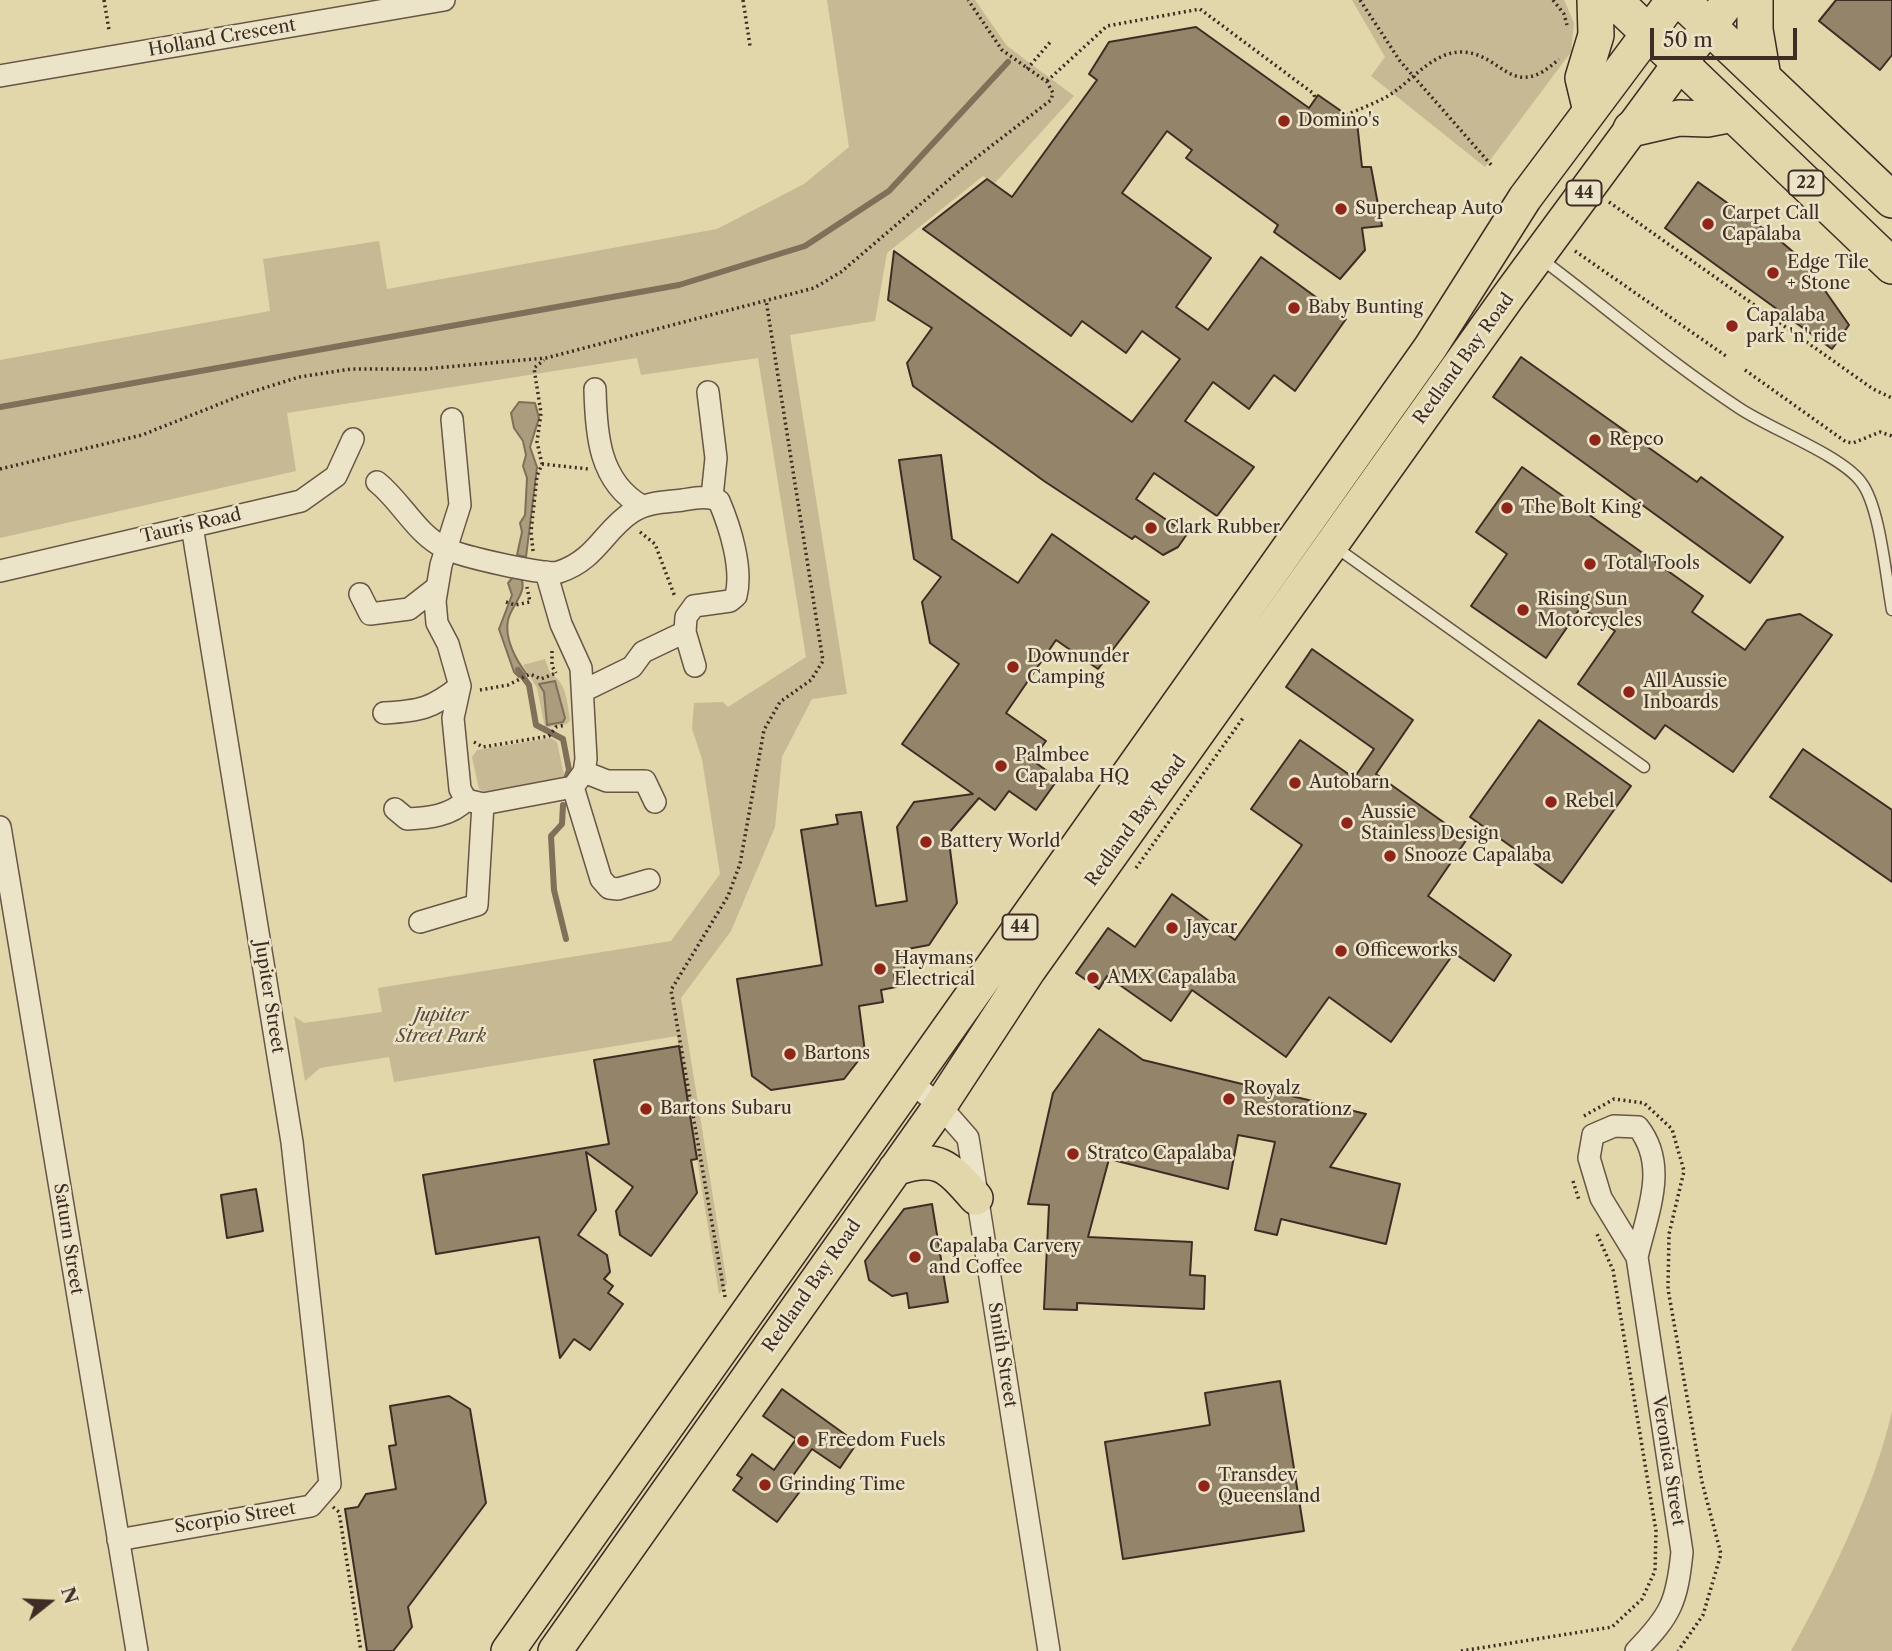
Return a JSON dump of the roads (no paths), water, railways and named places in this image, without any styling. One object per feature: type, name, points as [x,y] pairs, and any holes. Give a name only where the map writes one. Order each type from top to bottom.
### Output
[{"type":"highway","points":[[1590,107],[1583,78],[1596,35],[1595,0]]},
{"type":"highway","name":"22","points":[[1614,0],[1892,266]]},
{"type":"highway","name":"22","points":[[1681,0],[1892,200]]},
{"type":"highway","points":[[1755,0],[1755,30],[1763,76]]},
{"type":"highway","points":[[1631,130],[1679,118],[1733,114]]},
{"type":"main road","name":"Redland Bay Road","points":[[508,1651],[1430,348],[1525,198],[1590,107],[1673,0]]},
{"type":"main road","name":"Redland Bay Road","points":[[555,1651],[940,1106],[1029,970],[1331,544],[1680,63],[1730,0]]},
{"type":"main road","points":[[1304,525],[1331,544]]},
{"type":"main road","points":[[895,1169],[915,1163],[940,1164],[950,1170],[976,1198]]},
{"type":"street","name":"Holland Crescent","points":[[0,76],[444,0]]},
{"type":"street","points":[[594,389],[606,468],[615,485],[628,499],[642,506]]},
{"type":"street","points":[[708,392],[716,458],[712,497]]},
{"type":"street","points":[[452,419],[460,505],[436,588],[437,623],[468,688]]},
{"type":"street","name":"Tauris Road","points":[[0,570],[301,501],[336,476],[354,439]]},
{"type":"street","points":[[377,482],[392,494],[427,537],[446,550],[500,565],[557,573],[593,553],[630,513],[642,506],[712,497],[719,501],[725,514],[739,584],[736,596],[730,601],[694,606],[686,617],[685,632],[695,666]]},
{"type":"street","name":"Jupiter Street","points":[[192,526],[292,1142],[331,1471]]},
{"type":"street","points":[[537,569],[581,668],[583,691],[579,780],[601,879],[609,888],[618,889],[649,880]]},
{"type":"street","points":[[360,594],[370,614],[409,609],[436,588]]},
{"type":"street","points":[[409,609],[437,623]]},
{"type":"street","points":[[583,691],[632,667],[643,652],[685,632]]},
{"type":"street","points":[[384,713],[420,710],[468,688]]},
{"type":"street","points":[[420,922],[477,905],[474,802],[460,789],[467,734],[453,718],[468,688]]},
{"type":"street","points":[[420,710],[467,734]]},
{"type":"street","points":[[395,810],[407,819],[422,818],[457,810],[474,802],[579,780],[645,782],[655,802]]},
{"type":"street","name":"Saturn Street","points":[[0,827],[137,1651]]},
{"type":"street","name":"Smith Street","points":[[911,1082],[940,1106],[968,1138],[1049,1651]]},
{"type":"street","name":"Veronica Street","points":[[1636,1651],[1660,1627],[1678,1595],[1682,1552],[1637,1257],[1657,1177],[1650,1142],[1639,1127],[1614,1126],[1593,1135],[1589,1158],[1601,1198],[1637,1257]]},
{"type":"street","name":"Scorpio Street","points":[[118,1539],[311,1506],[330,1484],[331,1471]]},
{"type":"lane","points":[[1538,257],[1628,329],[1739,408],[1833,460],[1860,479],[1873,506],[1892,610]]},
{"type":"lane","points":[[1331,544],[1644,766]]},
{"type":"waterway","points":[[0,407],[679,285],[805,246],[889,191],[1008,62]]},
{"type":"waterway","points":[[518,670],[529,685],[536,725],[563,739],[569,770],[565,782]]},
{"type":"waterway","points":[[563,805],[562,824],[551,836],[554,890],[566,939]]},
{"type":"place","name":"Domino's","points":[[1284,121]]},
{"type":"place","name":"Supercheap Auto","points":[[1341,209]]},
{"type":"place","name":"Carpet Call Capalaba","points":[[1708,224]]},
{"type":"place","name":"Edge Tile + Stone","points":[[1773,273]]},
{"type":"place","name":"Baby Bunting","points":[[1294,308]]},
{"type":"place","name":"Capalaba park 'n' ride","points":[[1732,326]]},
{"type":"place","name":"Repco","points":[[1595,440]]},
{"type":"place","name":"The Bolt King","points":[[1507,508]]},
{"type":"place","name":"Clark Rubber","points":[[1151,528]]},
{"type":"place","name":"Total Tools","points":[[1590,564]]},
{"type":"place","name":"Rising Sun Motorcycles","points":[[1523,610]]},
{"type":"place","name":"Downunder Camping","points":[[1013,667]]},
{"type":"place","name":"All Aussie Inboards","points":[[1629,692]]},
{"type":"place","name":"Palmbee Capalaba HQ","points":[[1001,766]]},
{"type":"place","name":"Autobarn","points":[[1295,783]]},
{"type":"place","name":"Rebel","points":[[1551,802]]},
{"type":"place","name":"Aussie Stainless Design","points":[[1347,823]]},
{"type":"place","name":"Battery World","points":[[926,842]]},
{"type":"place","name":"Snooze Capalaba","points":[[1390,856]]},
{"type":"place","name":"Jaycar","points":[[1172,928]]},
{"type":"place","name":"Officeworks","points":[[1341,951]]},
{"type":"place","name":"Haymans Electrical","points":[[880,969]]},
{"type":"place","name":"AMX Capalaba","points":[[1093,978]]},
{"type":"place","name":"Bartons","points":[[790,1054]]},
{"type":"place","name":"Royalz Restorationz","points":[[1229,1099]]},
{"type":"place","name":"Bartons Subaru","points":[[646,1109]]},
{"type":"place","name":"Stratco Capalaba","points":[[1073,1154]]},
{"type":"place","name":"Capalaba Carvery and Coffee","points":[[915,1257]]},
{"type":"place","name":"Freedom Fuels","points":[[803,1441]]},
{"type":"place","name":"Grinding Time","points":[[765,1485]]},
{"type":"place","name":"Transdev Queensland","points":[[1204,1486]]},
{"type":"park label","name":"Jupiter Street Park","points":[[441,1026]]}]
